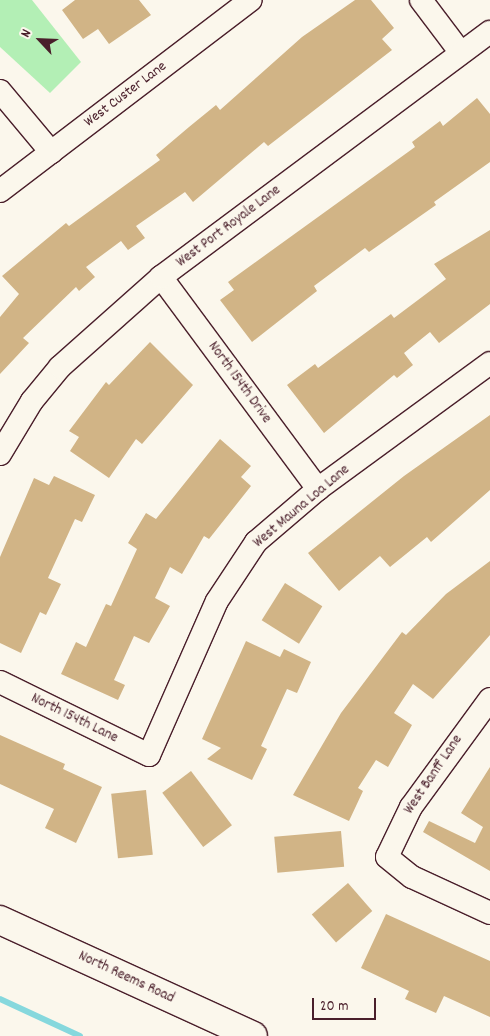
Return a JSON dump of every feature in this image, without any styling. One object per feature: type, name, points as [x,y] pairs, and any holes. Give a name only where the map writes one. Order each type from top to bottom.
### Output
[{"type":"main road","name":"North Reems Road","points":[[0,920],[253,1036]]},
{"type":"street","name":"West Custer Lane","points":[[0,191],[251,0]]},
{"type":"street","points":[[421,0],[462,54]]},
{"type":"street","name":"West Port Royale Lane","points":[[0,454],[32,401],[60,367],[161,277],[490,32]]},
{"type":"street","points":[[0,91],[51,152]]},
{"type":"street","name":"North 154th Drive","points":[[161,277],[318,489]]},
{"type":"street","name":"West Mauna Loa Lane","points":[[149,755],[217,601],[256,542],[318,489],[490,363]]},
{"type":"street","name":"North 154th Lane","points":[[0,682],[149,755]]},
{"type":"street","name":"West Banff Lane","points":[[490,699],[411,807],[387,857],[412,877],[490,913]]},
{"type":"green space","points":[[0,0],[32,0],[81,62],[50,93],[0,47]]},
{"type":"building","points":[[75,0],[139,0],[151,15],[109,44],[98,29],[83,39],[62,10]]},
{"type":"building","points":[[355,0],[371,0],[394,28],[382,39],[392,50],[268,146],[264,142],[193,202],[185,192],[136,226],[145,238],[128,250],[121,241],[86,267],[95,277],[79,291],[76,287],[23,338],[29,343],[0,374],[0,317],[19,294],[2,276],[66,223],[69,226],[160,160],[156,155],[189,127],[216,105],[220,110],[302,37]]},
{"type":"building","points":[[477,98],[490,114],[490,162],[434,202],[436,205],[369,252],[365,248],[314,286],[317,291],[252,342],[220,300],[234,290],[228,282],[415,147],[412,142],[440,121],[443,126]]},
{"type":"building","points":[[490,230],[490,304],[439,343],[430,332],[404,353],[413,365],[397,378],[394,375],[324,433],[287,385],[315,364],[318,368],[391,314],[394,318],[446,279],[434,264]]},
{"type":"building","points":[[150,342],[193,385],[142,444],[136,439],[109,478],[70,451],[79,437],[69,431],[106,382],[109,385]]},
{"type":"building","points":[[490,415],[490,490],[431,542],[427,537],[390,567],[380,556],[339,591],[308,553],[404,476]]},
{"type":"building","points":[[220,439],[251,466],[241,477],[251,486],[209,539],[204,536],[182,574],[170,567],[155,598],[170,606],[149,643],[134,636],[114,680],[125,685],[118,700],[61,674],[76,642],[86,647],[106,604],[111,606],[137,549],[128,543],[146,513],[156,519]]},
{"type":"building","points":[[54,476],[95,495],[82,522],[75,519],[48,578],[61,584],[46,615],[40,612],[21,653],[0,643],[0,557],[34,478],[49,485]]},
{"type":"building","points":[[490,561],[490,635],[433,699],[413,684],[394,713],[412,725],[388,767],[376,760],[358,788],[363,791],[349,821],[293,795],[341,713],[402,632],[406,635],[446,594]]},
{"type":"building","points":[[285,583],[322,606],[299,644],[262,620]]},
{"type":"building","points":[[246,641],[280,657],[284,649],[311,662],[297,693],[287,689],[261,746],[267,749],[252,780],[207,759],[221,748],[202,739]]},
{"type":"building","points":[[0,735],[65,764],[63,769],[102,787],[76,843],[45,828],[54,809],[0,784]]},
{"type":"building","points":[[490,767],[490,871],[423,832],[429,821],[475,843],[483,827],[461,813]]},
{"type":"building","points":[[191,771],[232,825],[203,847],[162,793]]},
{"type":"building","points":[[146,790],[153,855],[118,858],[111,794]]},
{"type":"building","points":[[341,831],[344,867],[277,873],[274,837]]},
{"type":"building","points":[[348,883],[372,911],[336,942],[312,914]]},
{"type":"building","points":[[386,914],[490,961],[490,1017],[444,996],[436,1013],[405,999],[409,991],[361,968]]},
{"type":"waterway","points":[[0,999],[80,1036]]}]
